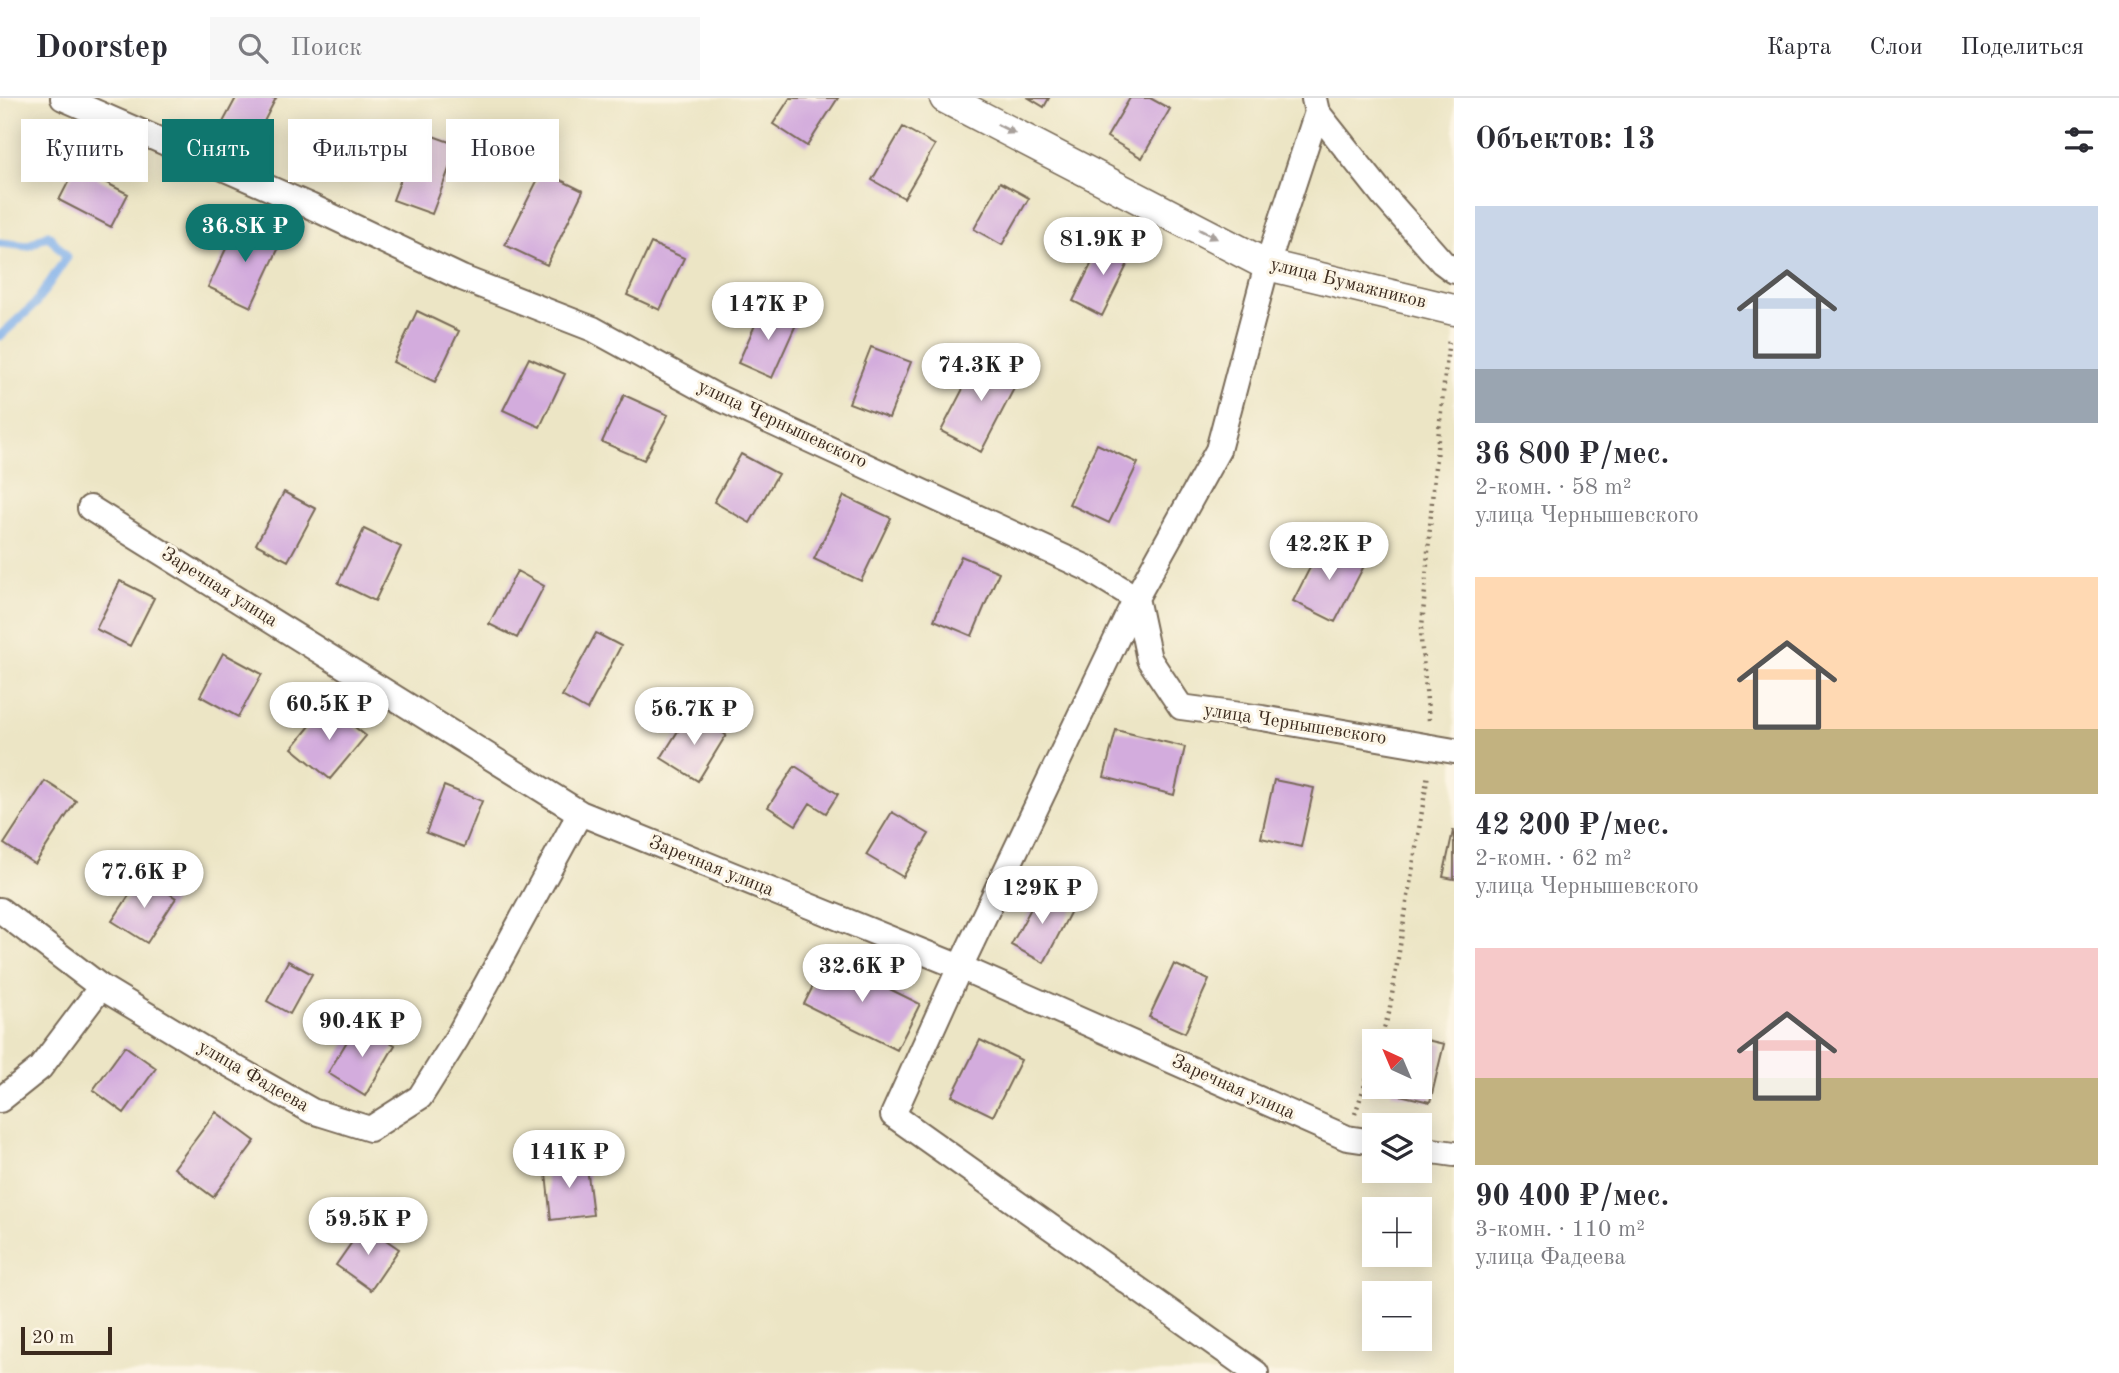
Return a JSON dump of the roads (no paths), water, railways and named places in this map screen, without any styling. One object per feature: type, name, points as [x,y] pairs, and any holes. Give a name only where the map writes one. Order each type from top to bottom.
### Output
[{"type":"street","name":"улица Чернышевского","points":[[63,98],[310,206],[462,278],[593,329],[719,398],[1087,568],[1136,598],[1149,659],[1181,707],[1443,750]]},
{"type":"street","name":"улица Бумажников","points":[[946,98],[1267,265],[1454,310]]},
{"type":"street","points":[[1256,1373],[893,1115],[960,967],[1136,598],[1218,450],[1267,265],[1315,105]]},
{"type":"street","points":[[1315,105],[1383,195],[1442,262],[1454,271]]},
{"type":"street","name":"Заречная улица","points":[[90,508],[580,813],[960,967],[1347,1138],[1362,1140]]},
{"type":"street","name":"улица Фадеева","points":[[0,910],[101,987],[220,1059],[312,1111],[370,1129],[420,1097],[457,1038],[580,813]]},
{"type":"street","points":[[0,1100],[40,1068],[101,987]]},
{"type":"street","points":[[1432,1151],[1454,1154]]},
{"type":"waterway","points":[[0,243],[28,246],[48,235],[67,257],[35,304],[0,336]]}]
